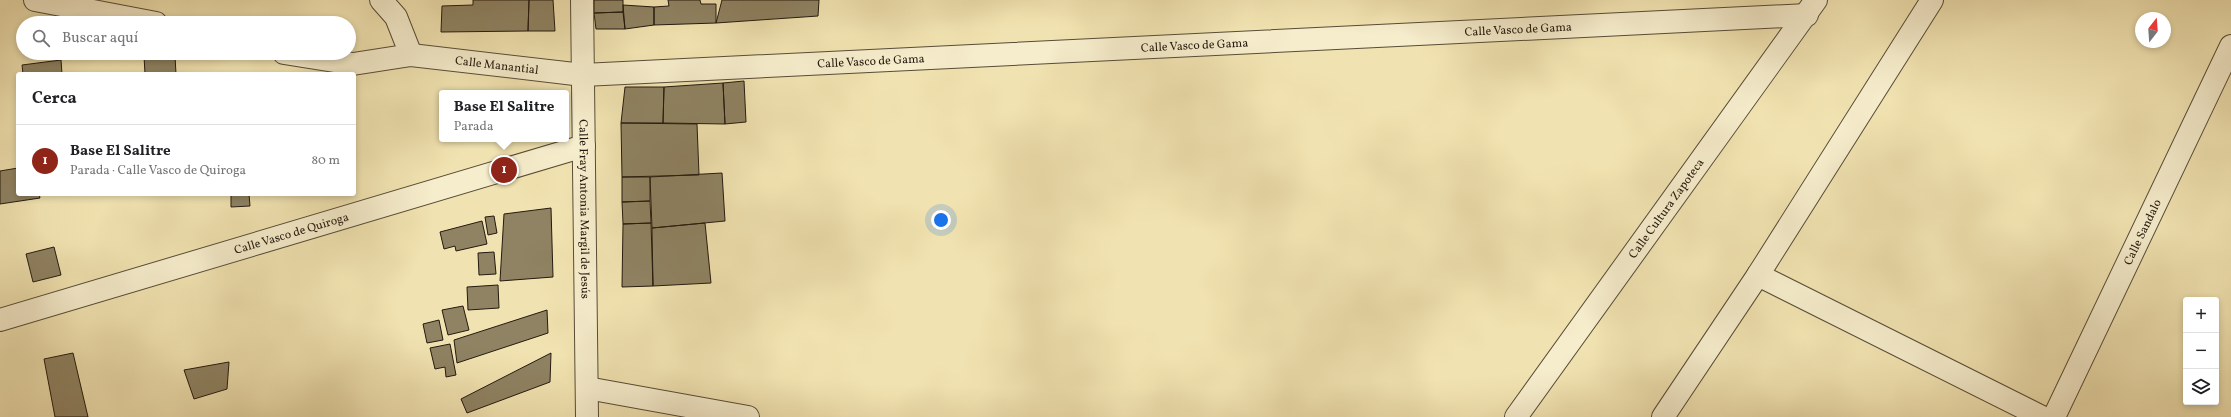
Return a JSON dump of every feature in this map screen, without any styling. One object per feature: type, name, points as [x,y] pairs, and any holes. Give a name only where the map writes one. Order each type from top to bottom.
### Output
[{"type":"street","points":[[34,0],[119,16]]},
{"type":"street","points":[[381,0],[396,17],[411,55]]},
{"type":"street","name":"Calle Fray Antonia Margil de Jesús","points":[[582,0],[587,417]]},
{"type":"street","points":[[1663,417],[1758,275],[1932,0]]},
{"type":"street","name":"Calle Vasco de Gama","points":[[583,74],[1811,7]]},
{"type":"street","name":"Calle Cultura Zapoteca","points":[[1516,417],[1811,7]]},
{"type":"street","name":"Calle Sandalo","points":[[2054,417],[2231,46]]},
{"type":"street","name":"Calle Manantial","points":[[328,60],[353,64],[411,55],[583,74]]},
{"type":"street","name":"Calle Vasco de Quiroga","points":[[0,320],[584,146]]},
{"type":"street","points":[[1758,275],[2042,417]]},
{"type":"street","points":[[587,388],[748,417]]},
{"type":"building","points":[[473,0],[529,0],[528,31],[441,32],[442,6],[473,5]]},
{"type":"building","points":[[529,0],[553,0],[555,31],[528,31]]},
{"type":"building","points":[[594,0],[623,0],[623,12],[594,13]]},
{"type":"building","points":[[668,0],[700,0],[701,4],[716,4],[716,23],[654,25],[654,7],[669,6]]},
{"type":"building","points":[[722,0],[819,0],[818,16],[716,23]]},
{"type":"building","points":[[623,5],[654,7],[654,25],[625,29]]},
{"type":"building","points":[[623,12],[625,29],[596,29],[594,13]]},
{"type":"building","points":[[61,60],[62,72],[23,72],[22,65]]},
{"type":"building","points":[[144,60],[175,60],[176,72],[145,72]]},
{"type":"building","points":[[744,81],[746,122],[725,124],[723,83]]},
{"type":"building","points":[[723,83],[725,124],[663,123],[664,87]]},
{"type":"building","points":[[625,87],[664,87],[663,123],[621,123]]},
{"type":"building","points":[[621,123],[697,124],[699,175],[622,177]]},
{"type":"building","points":[[16,168],[16,196],[40,196],[40,198],[0,204],[0,171]]},
{"type":"building","points":[[722,173],[725,221],[652,228],[650,177]]},
{"type":"building","points":[[622,177],[650,177],[650,201],[622,202]]},
{"type":"building","points":[[231,196],[249,196],[250,206],[231,207]]},
{"type":"building","points":[[650,201],[651,223],[623,224],[622,202]]},
{"type":"building","points":[[551,208],[553,277],[500,281],[504,214]]},
{"type":"building","points":[[494,216],[497,233],[488,235],[485,217]]},
{"type":"building","points":[[482,221],[487,244],[456,251],[455,246],[444,249],[440,232]]},
{"type":"building","points":[[651,223],[653,286],[622,287],[623,224]]},
{"type":"building","points":[[705,223],[711,283],[653,286],[652,228]]},
{"type":"building","points":[[54,247],[61,275],[33,282],[26,254]]},
{"type":"building","points":[[494,252],[496,274],[479,275],[478,253]]},
{"type":"building","points":[[498,285],[499,308],[468,310],[467,287]]},
{"type":"building","points":[[463,306],[469,330],[448,335],[442,310]]},
{"type":"building","points":[[547,310],[548,333],[457,363],[454,340]]},
{"type":"building","points":[[439,320],[443,340],[427,343],[423,324]]},
{"type":"building","points":[[450,344],[456,375],[446,377],[445,367],[435,369],[430,348]]},
{"type":"building","points":[[73,353],[88,417],[55,417],[44,359]]},
{"type":"building","points":[[551,353],[550,382],[467,413],[461,399]]},
{"type":"building","points":[[229,362],[227,389],[194,399],[184,370]]},
{"type":"place","name":"Base El Salitre","points":[[504,170]]}]
